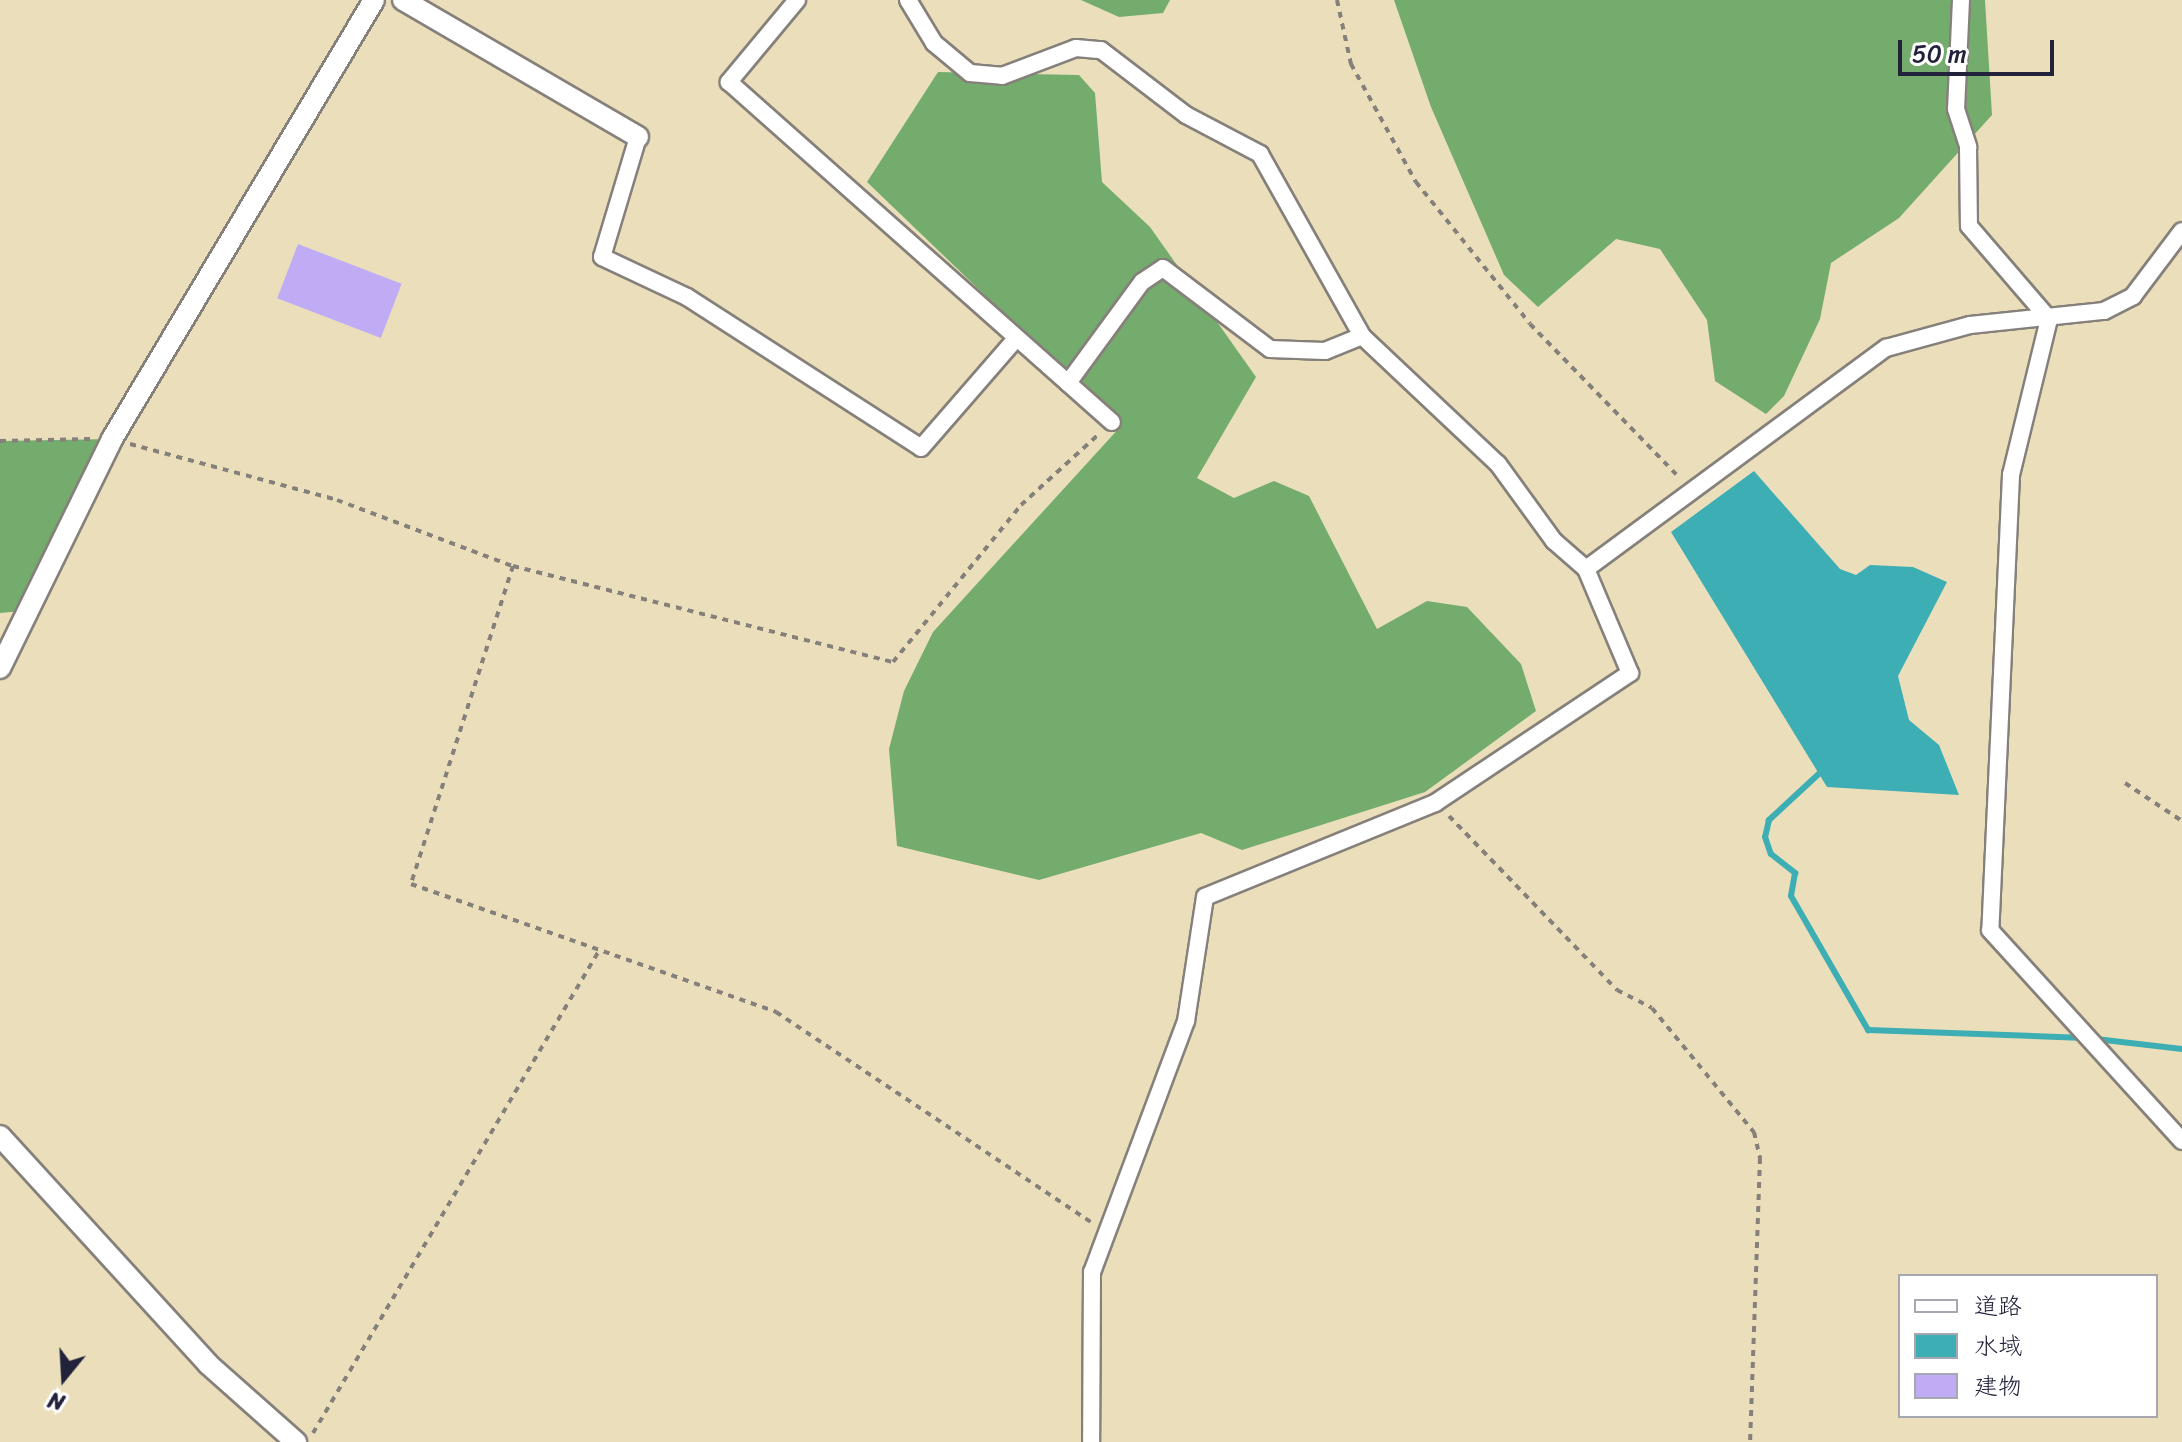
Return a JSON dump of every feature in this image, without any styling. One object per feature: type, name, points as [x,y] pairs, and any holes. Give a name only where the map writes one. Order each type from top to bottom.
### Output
[{"type":"street","points":[[0,668],[112,439],[374,0]]},
{"type":"street","points":[[403,0],[638,137],[602,257],[687,297],[921,448],[1015,340]]},
{"type":"street","points":[[797,0],[729,82],[1015,340],[1112,422]]},
{"type":"street","points":[[908,0],[934,43],[970,73],[1002,76],[1076,48],[1101,50],[1186,115],[1244,140],[1305,226],[1362,336],[1498,464],[1554,541],[1586,569],[1630,673],[1435,803],[1205,897],[1186,1021],[1104,1232],[1092,1272],[1091,1442]]},
{"type":"street","points":[[1961,0],[1956,109],[1968,147],[1969,226],[2049,319]]},
{"type":"street","points":[[1586,569],[1690,487],[1886,348],[1970,325],[2104,311],[2133,296],[2182,231]]},
{"type":"street","points":[[1068,383],[1142,282],[1163,268],[1270,349],[1325,351],[1362,336]]},
{"type":"street","points":[[2049,319],[2011,475],[1990,930],[2182,1141]]},
{"type":"street","points":[[0,1136],[208,1364],[296,1442]]},
{"type":"path","points":[[1337,0],[1351,64],[1416,182],[1530,324],[1690,487]]},
{"type":"path","points":[[0,441],[112,439],[337,500],[513,566],[893,662],[1021,505],[1112,422]]},
{"type":"path","points":[[513,566],[411,884],[776,1012],[1104,1232]]},
{"type":"path","points":[[2125,783],[2182,821]]},
{"type":"path","points":[[1435,803],[1617,990],[1652,1008],[1754,1132],[1760,1158],[1750,1442]]},
{"type":"path","points":[[308,1442],[600,949]]},
{"type":"green space","points":[[1081,0],[1170,0],[1163,13],[1119,17]]},
{"type":"green space","points":[[1394,0],[1985,0],[1992,115],[1899,218],[1831,263],[1820,319],[1784,396],[1766,414],[1715,381],[1707,320],[1660,249],[1616,239],[1538,307],[1504,275],[1431,107]]},
{"type":"green space","points":[[938,72],[1079,75],[1095,93],[1102,182],[1150,227],[1256,377],[1197,478],[1234,498],[1274,481],[1309,496],[1377,629],[1427,601],[1467,607],[1521,664],[1536,711],[1425,792],[1242,850],[1201,833],[1039,880],[897,846],[889,749],[904,691],[933,632],[1121,426],[867,182]]},
{"type":"green space","points":[[112,439],[33,610],[0,613],[0,441]]},
{"type":"water","points":[[1754,471],[1840,569],[1856,575],[1870,565],[1913,567],[1947,582],[1898,676],[1909,720],[1939,745],[1959,795],[1827,787],[1671,532]]},
{"type":"building","points":[[298,244],[402,284],[381,338],[277,298]]},
{"type":"waterway","points":[[1823,770],[1769,820],[1765,837],[1771,854],[1795,873],[1791,896],[1868,1030],[2085,1038]]},
{"type":"waterway","points":[[2096,1039],[2182,1049]]}]
